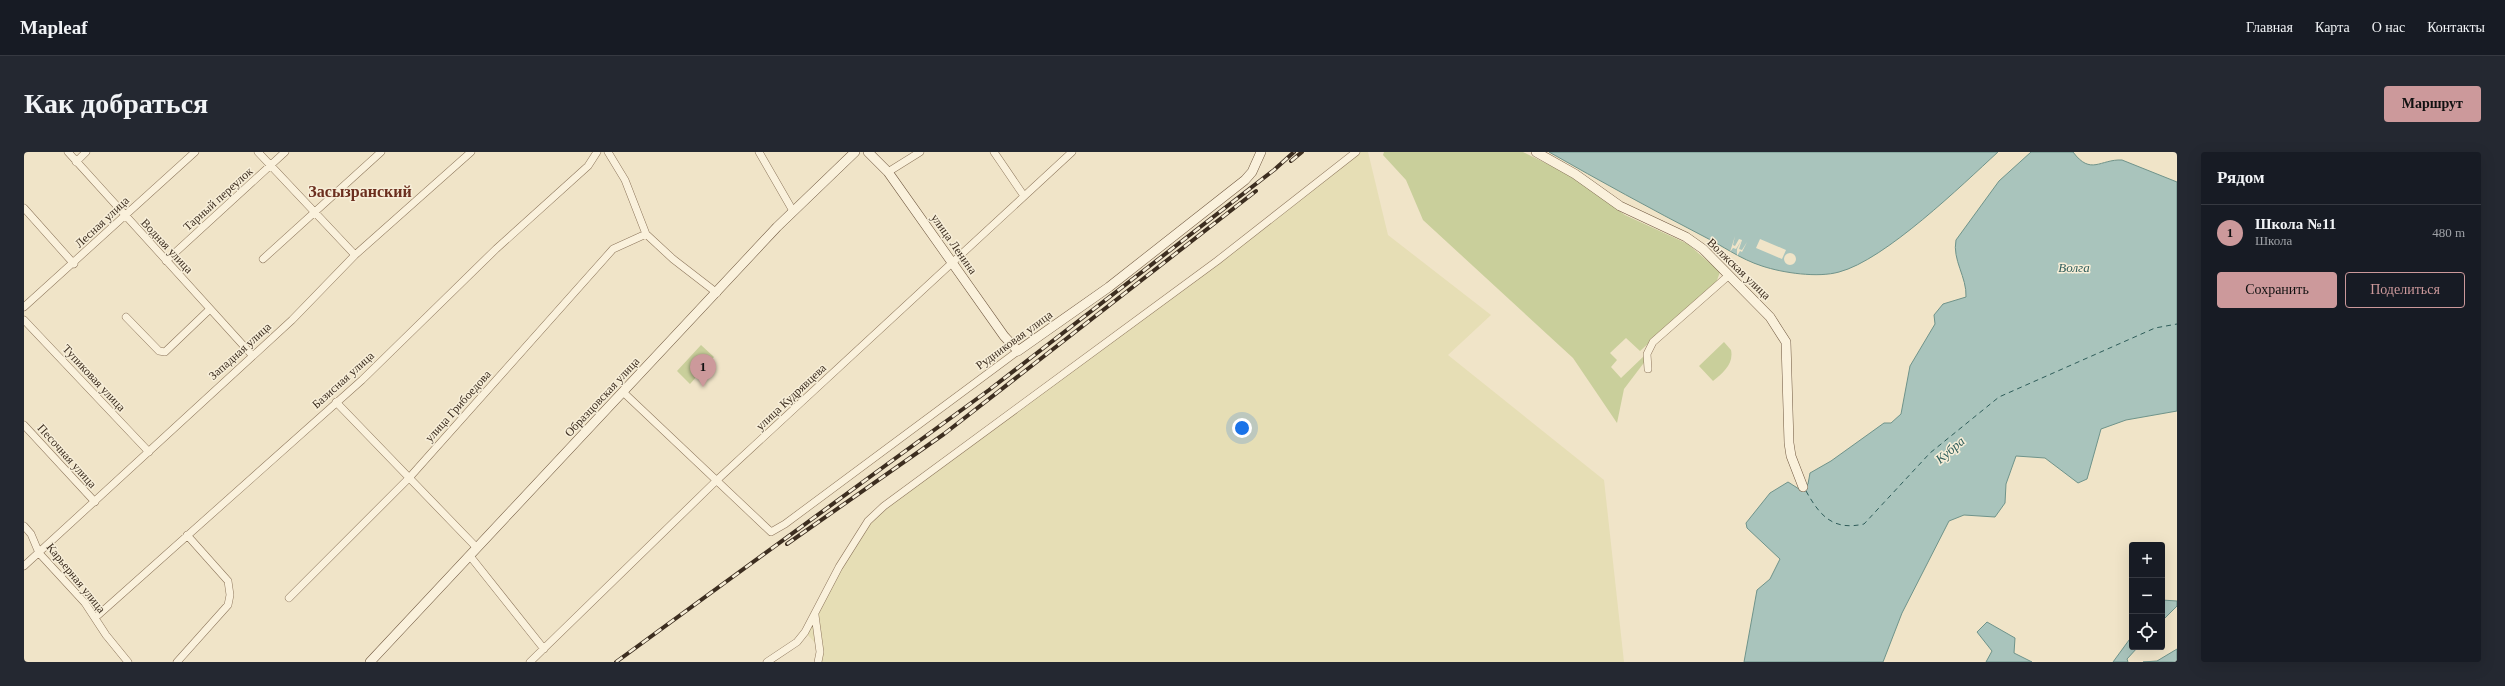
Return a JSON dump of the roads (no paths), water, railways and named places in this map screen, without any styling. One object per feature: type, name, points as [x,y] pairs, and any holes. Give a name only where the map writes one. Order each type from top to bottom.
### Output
[{"type":"street","name":"Водная улица","points":[[68,152],[124,216],[252,355]]},
{"type":"street","points":[[76,162],[86,152]]},
{"type":"street","name":"Лесная улица","points":[[24,307],[74,264],[124,216],[195,152]]},
{"type":"street","points":[[258,152],[355,255]]},
{"type":"street","name":"Тарный переулок","points":[[166,261],[285,152]]},
{"type":"street","points":[[263,259],[382,152]]},
{"type":"street","name":"Западная улица","points":[[24,566],[95,502],[252,355],[292,320],[355,255],[471,152]]},
{"type":"street","name":"Базисная улица","points":[[96,617],[186,535],[362,380],[496,249],[588,166],[597,152]]},
{"type":"street","points":[[608,152],[625,180],[646,234],[673,259],[717,293]]},
{"type":"street","points":[[759,152],[793,212]]},
{"type":"street","name":"Образцовская улица","points":[[370,662],[793,212],[855,152]]},
{"type":"street","name":"улица Ленина","points":[[868,152],[888,172],[1004,336],[1018,351]]},
{"type":"street","points":[[888,172],[920,152]]},
{"type":"street","points":[[994,152],[1024,196]]},
{"type":"street","name":"улица Кудрявцева","points":[[530,662],[717,480],[1072,152]]},
{"type":"street","name":"Рудниковая улица","points":[[717,480],[771,532],[775,531],[1018,351],[1109,287],[1239,184],[1252,172],[1261,152]]},
{"type":"street","points":[[767,662],[797,642],[805,632],[839,567],[868,521],[884,506],[1217,261],[1356,152]]},
{"type":"street","name":"Волжская улица","points":[[1536,152],[1575,174],[1620,206],[1686,237],[1702,249],[1770,317],[1786,342],[1789,443],[1791,456],[1803,487]]},
{"type":"street","points":[[24,208],[74,264]]},
{"type":"street","name":"улица Грибоедова","points":[[289,598],[409,478],[613,249],[646,234]]},
{"type":"street","points":[[1648,369],[1647,354],[1653,342],[1728,276]]},
{"type":"street","points":[[126,317],[159,351],[164,352],[210,310]]},
{"type":"street","name":"Тупиковая улица","points":[[24,320],[149,452]]},
{"type":"street","points":[[623,392],[717,480]]},
{"type":"street","points":[[336,402],[477,548]]},
{"type":"street","name":"Песочная улица","points":[[24,425],[95,502]]},
{"type":"street","name":"Карьерная улица","points":[[24,526],[31,534],[39,553],[74,589],[96,617],[106,636],[128,662]]},
{"type":"street","points":[[177,662],[228,604],[230,595],[228,582],[186,535]]},
{"type":"street","points":[[470,556],[544,649]]},
{"type":"street","points":[[815,614],[820,652],[818,662]]},
{"type":"water","points":[[1549,152],[1998,152],[1922,220],[1878,253],[1858,265],[1839,272],[1811,275],[1780,271],[1746,260]]},
{"type":"water","points":[[2031,152],[2073,152],[2079,159],[2091,165],[2114,160],[2122,160],[2177,182],[2177,411],[2126,420],[2101,429],[2087,479],[2078,483],[2045,458],[2016,456],[2006,484],[2005,503],[1995,517],[1964,515],[1949,521],[1902,613],[1883,662],[1744,662],[1757,590],[1770,579],[1780,559],[1747,528],[1746,523],[1770,493],[1788,482],[1799,489],[1808,484],[1810,473],[1831,461],[1884,423],[1891,423],[1901,414],[1910,366],[1935,324],[1934,315],[1943,304],[1966,297],[1966,290],[1956,255],[1956,240],[1999,181]]},
{"type":"water","points":[[2165,600],[2177,601],[2177,606],[2165,618]]},
{"type":"water","points":[[1987,622],[2015,638],[2014,653],[2032,662],[1986,662],[1992,651],[1977,632]]},
{"type":"water","points":[[2129,640],[2129,650],[2135,650],[2127,659],[2128,662],[2113,662]]},
{"type":"water","points":[[2177,649],[2177,662],[2143,662],[2157,661]]},
{"type":"railway","points":[[616,662],[989,390],[1274,170],[1294,152]]},
{"type":"railway","points":[[1291,161],[1302,152]]},
{"type":"railway","points":[[787,544],[944,434],[1256,191]]},
{"type":"place","name":"Школа №11","points":[[703,387]]},
{"type":"district","name":"Засызранский","points":[[360,191]]},
{"type":"water label","name":"Волга","points":[[2074,267]]},
{"type":"water label","name":"Кубра","points":[[1950,450]]}]
